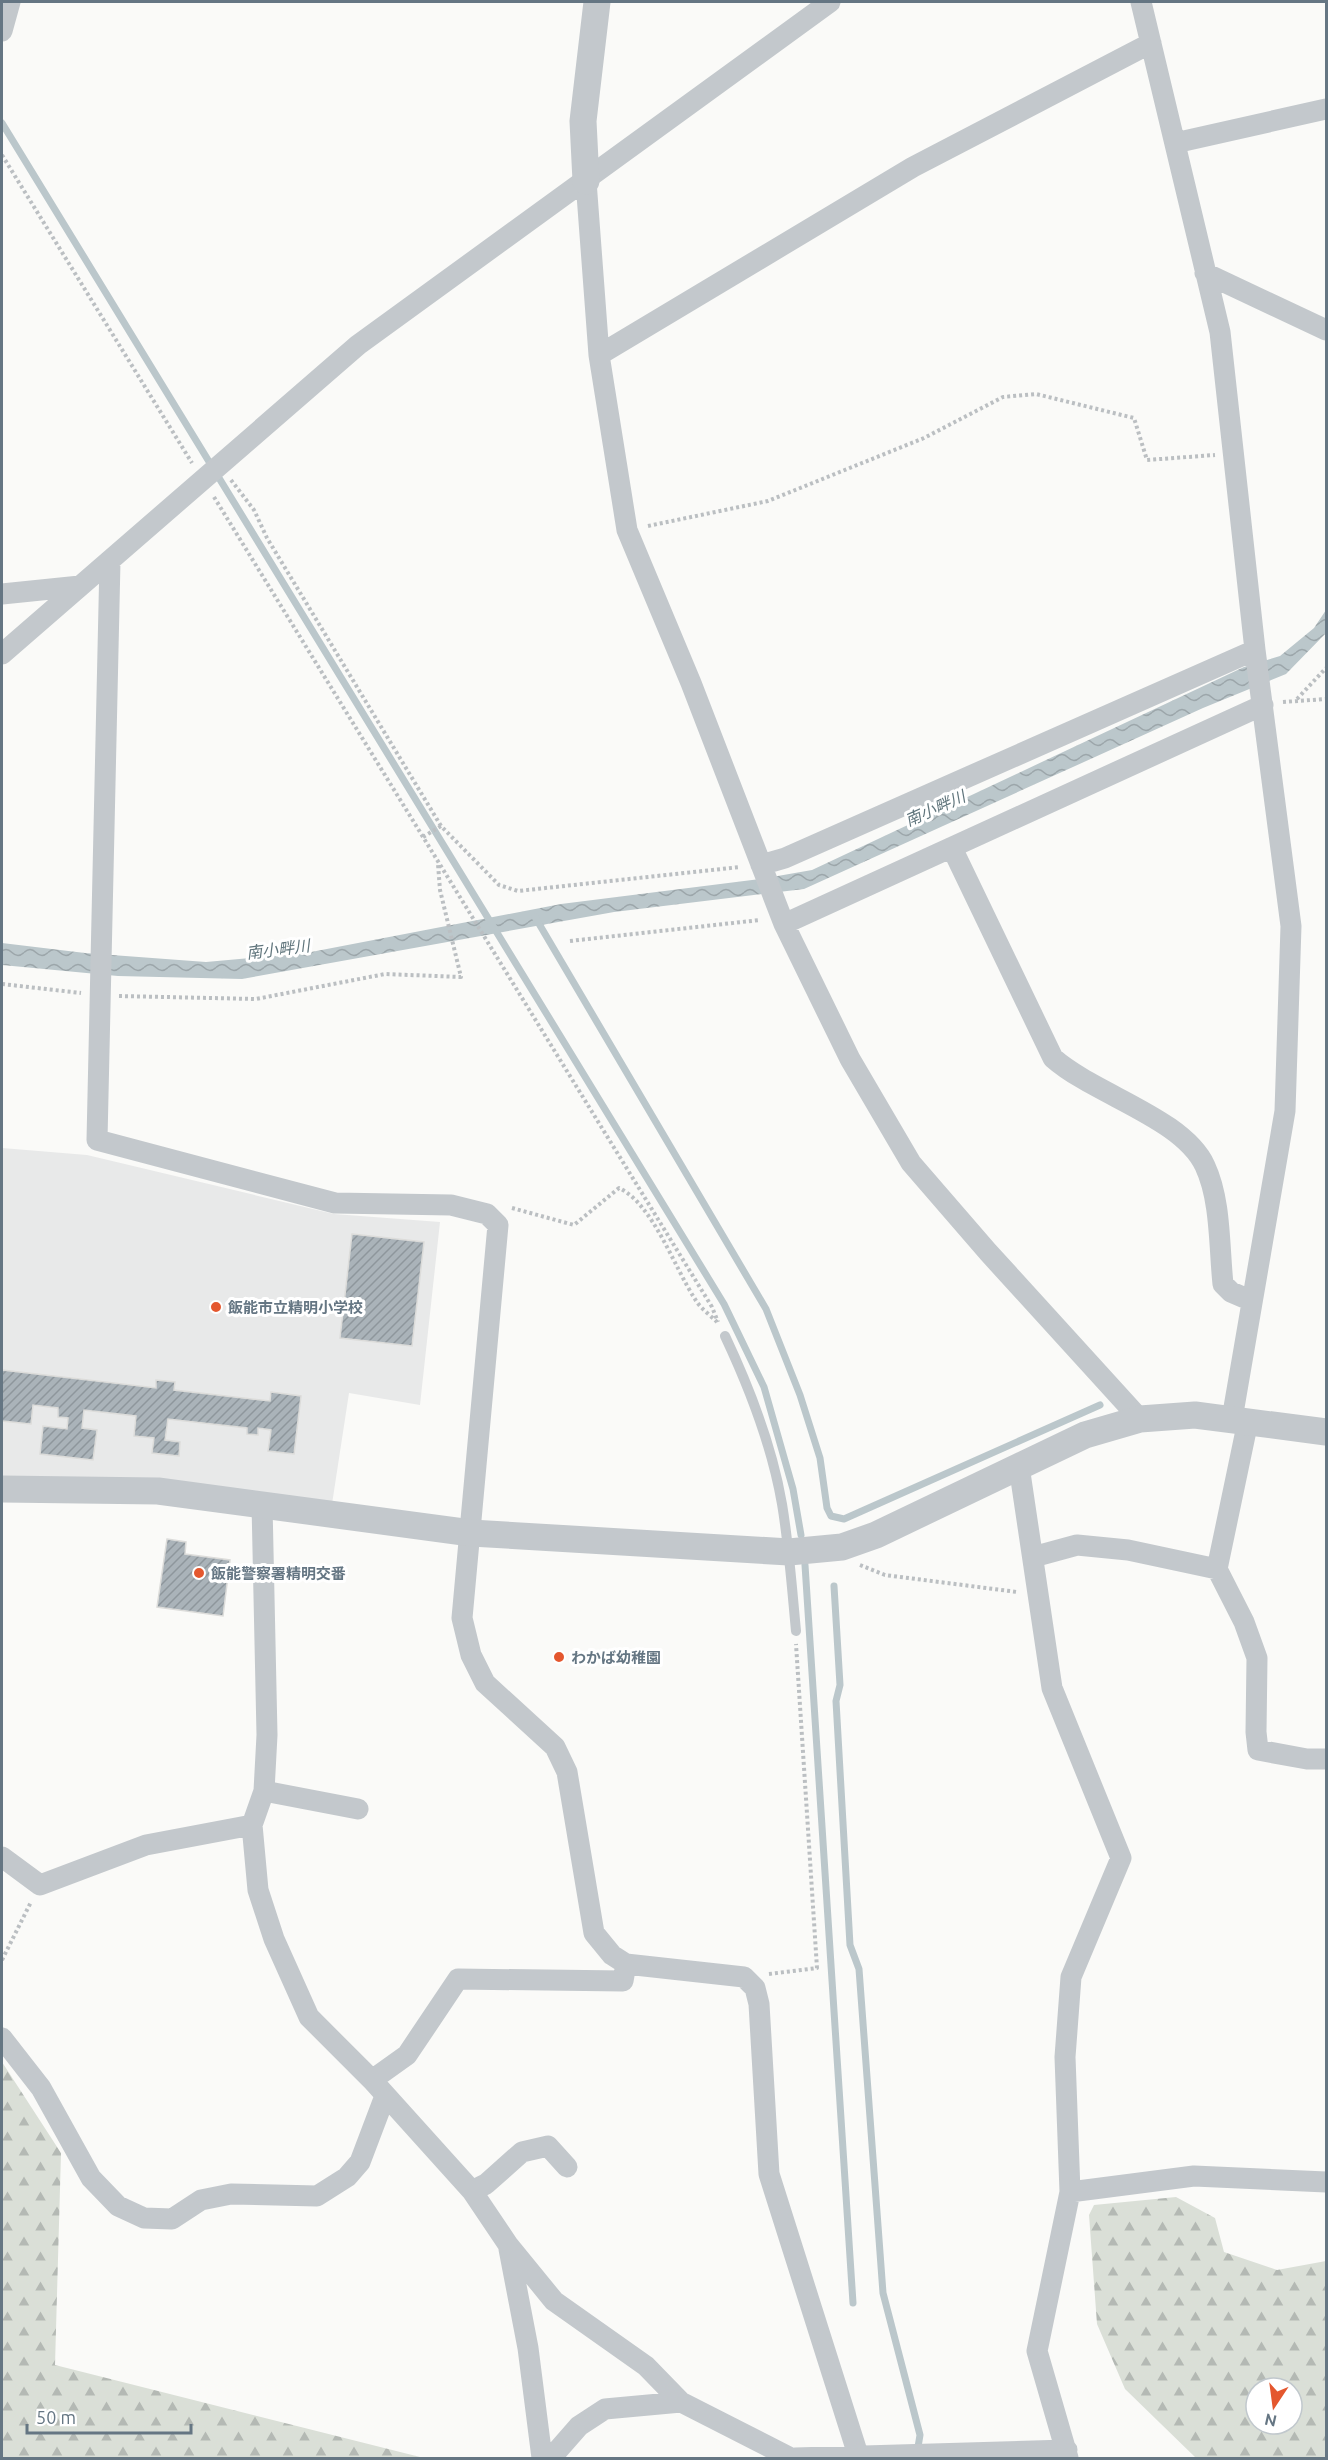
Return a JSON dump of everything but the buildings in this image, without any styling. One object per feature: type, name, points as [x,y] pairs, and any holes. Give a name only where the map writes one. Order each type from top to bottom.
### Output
[{"type":"street","points":[[2,31],[10,2]]},
{"type":"street","points":[[597,2],[583,121],[586,181],[599,356],[627,530],[691,683],[781,917],[850,1059],[911,1163],[987,1252],[1140,1419]]},
{"type":"street","points":[[2,654],[358,345],[830,2]]},
{"type":"street","points":[[1141,2],[1220,332],[1255,653],[1291,926],[1285,1111],[1252,1301],[1240,1420],[1217,1569],[1244,1622],[1257,1658],[1256,1732],[1258,1750],[1307,1759],[1326,1759]]},
{"type":"street","points":[[599,356],[913,167],[1151,43]]},
{"type":"street","points":[[1175,142],[1326,109]]},
{"type":"street","points":[[1205,273],[1326,330]]},
{"type":"street","points":[[110,561],[98,1140],[336,1203],[451,1205],[487,1214],[498,1225],[462,1618],[471,1655],[485,1683],[555,1747],[567,1772],[594,1933],[612,1954],[626,1964],[744,1977],[755,1988],[759,2004],[769,2174],[858,2457]]},
{"type":"street","points":[[2,594],[80,586]]},
{"type":"street","points":[[762,868],[1255,653]]},
{"type":"street","points":[[781,917],[952,848],[1262,701]]},
{"type":"street","points":[[952,848],[1053,1058],[1082,1080],[1173,1129],[1190,1143],[1205,1165],[1213,1189],[1223,1284],[1231,1292],[1252,1301]]},
{"type":"street","points":[[2,1489],[124,1489],[262,1504],[471,1533],[789,1552],[842,1547],[876,1535],[1085,1435],[1140,1419],[1195,1415],[1326,1432]]},
{"type":"street","points":[[262,1504],[267,1736],[264,1791],[252,1825],[258,1890],[274,1939],[309,2017],[378,2088],[472,2191],[509,2246],[554,2301],[646,2366],[681,2402],[793,2458],[1068,2454],[1037,2351],[1070,2192],[1065,2057],[1071,1977],[1121,1858],[1052,1688],[1019,1466]]},
{"type":"street","points":[[1033,1557],[1077,1545],[1128,1550],[1217,1569]]},
{"type":"street","points":[[264,1791],[358,1809]]},
{"type":"street","points":[[2,1857],[40,1885],[146,1845],[252,1825]]},
{"type":"street","points":[[2,2038],[41,2088],[91,2178],[118,2206],[144,2218],[172,2219],[201,2200],[231,2194],[317,2196],[347,2177],[360,2162],[378,2088],[407,2055],[458,1979],[623,1981],[626,1964]]},
{"type":"street","points":[[472,2191],[486,2184],[522,2152],[548,2146],[567,2167]]},
{"type":"street","points":[[1070,2192],[1194,2176],[1326,2182]]},
{"type":"street","points":[[509,2246],[528,2348],[542,2458]]},
{"type":"street","points":[[551,2458],[579,2426],[605,2409],[681,2402]]},
{"type":"lane","points":[[725,1336],[762,1425],[782,1502],[796,1631]]},
{"type":"path","points":[[2,155],[212,473],[425,836],[438,862],[712,1307],[725,1336]]},
{"type":"path","points":[[627,530],[768,501],[924,438],[1003,397],[1036,394],[1134,418],[1147,460],[1234,454]]},
{"type":"path","points":[[212,473],[254,510],[267,538],[439,827],[499,885],[518,891],[762,868]]},
{"type":"path","points":[[1297,699],[1326,668]]},
{"type":"path","points":[[1262,701],[1326,699]]},
{"type":"path","points":[[425,836],[439,827]]},
{"type":"path","points":[[2,984],[101,995],[256,999],[385,974],[461,977],[441,890],[438,862]]},
{"type":"path","points":[[570,941],[781,917]]},
{"type":"path","points":[[498,1225],[513,1207],[574,1225],[619,1188],[630,1193],[653,1225],[696,1301],[718,1323]]},
{"type":"path","points":[[821,1550],[885,1575],[1039,1594]]},
{"type":"path","points":[[744,1977],[817,1968],[796,1631]]},
{"type":"path","points":[[2,1960],[40,1885]]},
{"type":"shaded area","name":"飯能市立精明小学校","points":[[2,1148],[87,1155],[334,1214],[440,1222],[420,1405],[349,1393],[332,1504],[153,1479],[2,1476]]},
{"type":"green space","points":[[2,2062],[61,2153],[55,2365],[424,2458],[2,2458]]},
{"type":"green space","points":[[1176,2197],[1215,2218],[1224,2252],[1277,2270],[1326,2261],[1326,2458],[1196,2458],[1125,2389],[1097,2324],[1089,2215],[1094,2205]]},
{"type":"water","points":[[1326,610],[1326,633],[1286,674],[1203,708],[804,889],[614,912],[242,979],[118,976],[2,965],[2,943],[85,953],[206,962],[306,953],[561,904],[760,879],[812,870],[1244,667],[1280,656],[1314,628]]},
{"type":"waterway","points":[[2,123],[724,1304],[764,1387],[793,1489],[801,1535]]},
{"type":"waterway","points":[[535,917],[766,1309],[800,1395],[820,1458],[827,1508],[831,1516],[844,1519],[1100,1405]]},
{"type":"waterway","points":[[805,1565],[853,2303]]},
{"type":"waterway","points":[[834,1586],[840,1685],[836,1701],[850,1945],[859,1969],[883,2293],[920,2435],[917,2453]]},
{"type":"place","name":"飯能市立精明小学校","points":[[216,1307]]},
{"type":"place","name":"飯能警察署精明交番","points":[[199,1573]]},
{"type":"place","name":"わかば幼稚園","points":[[559,1657]]},
{"type":"water label","name":"南小畔川","points":[[935,808]]},
{"type":"water label","name":"南小畔川","points":[[278,949]]}]
